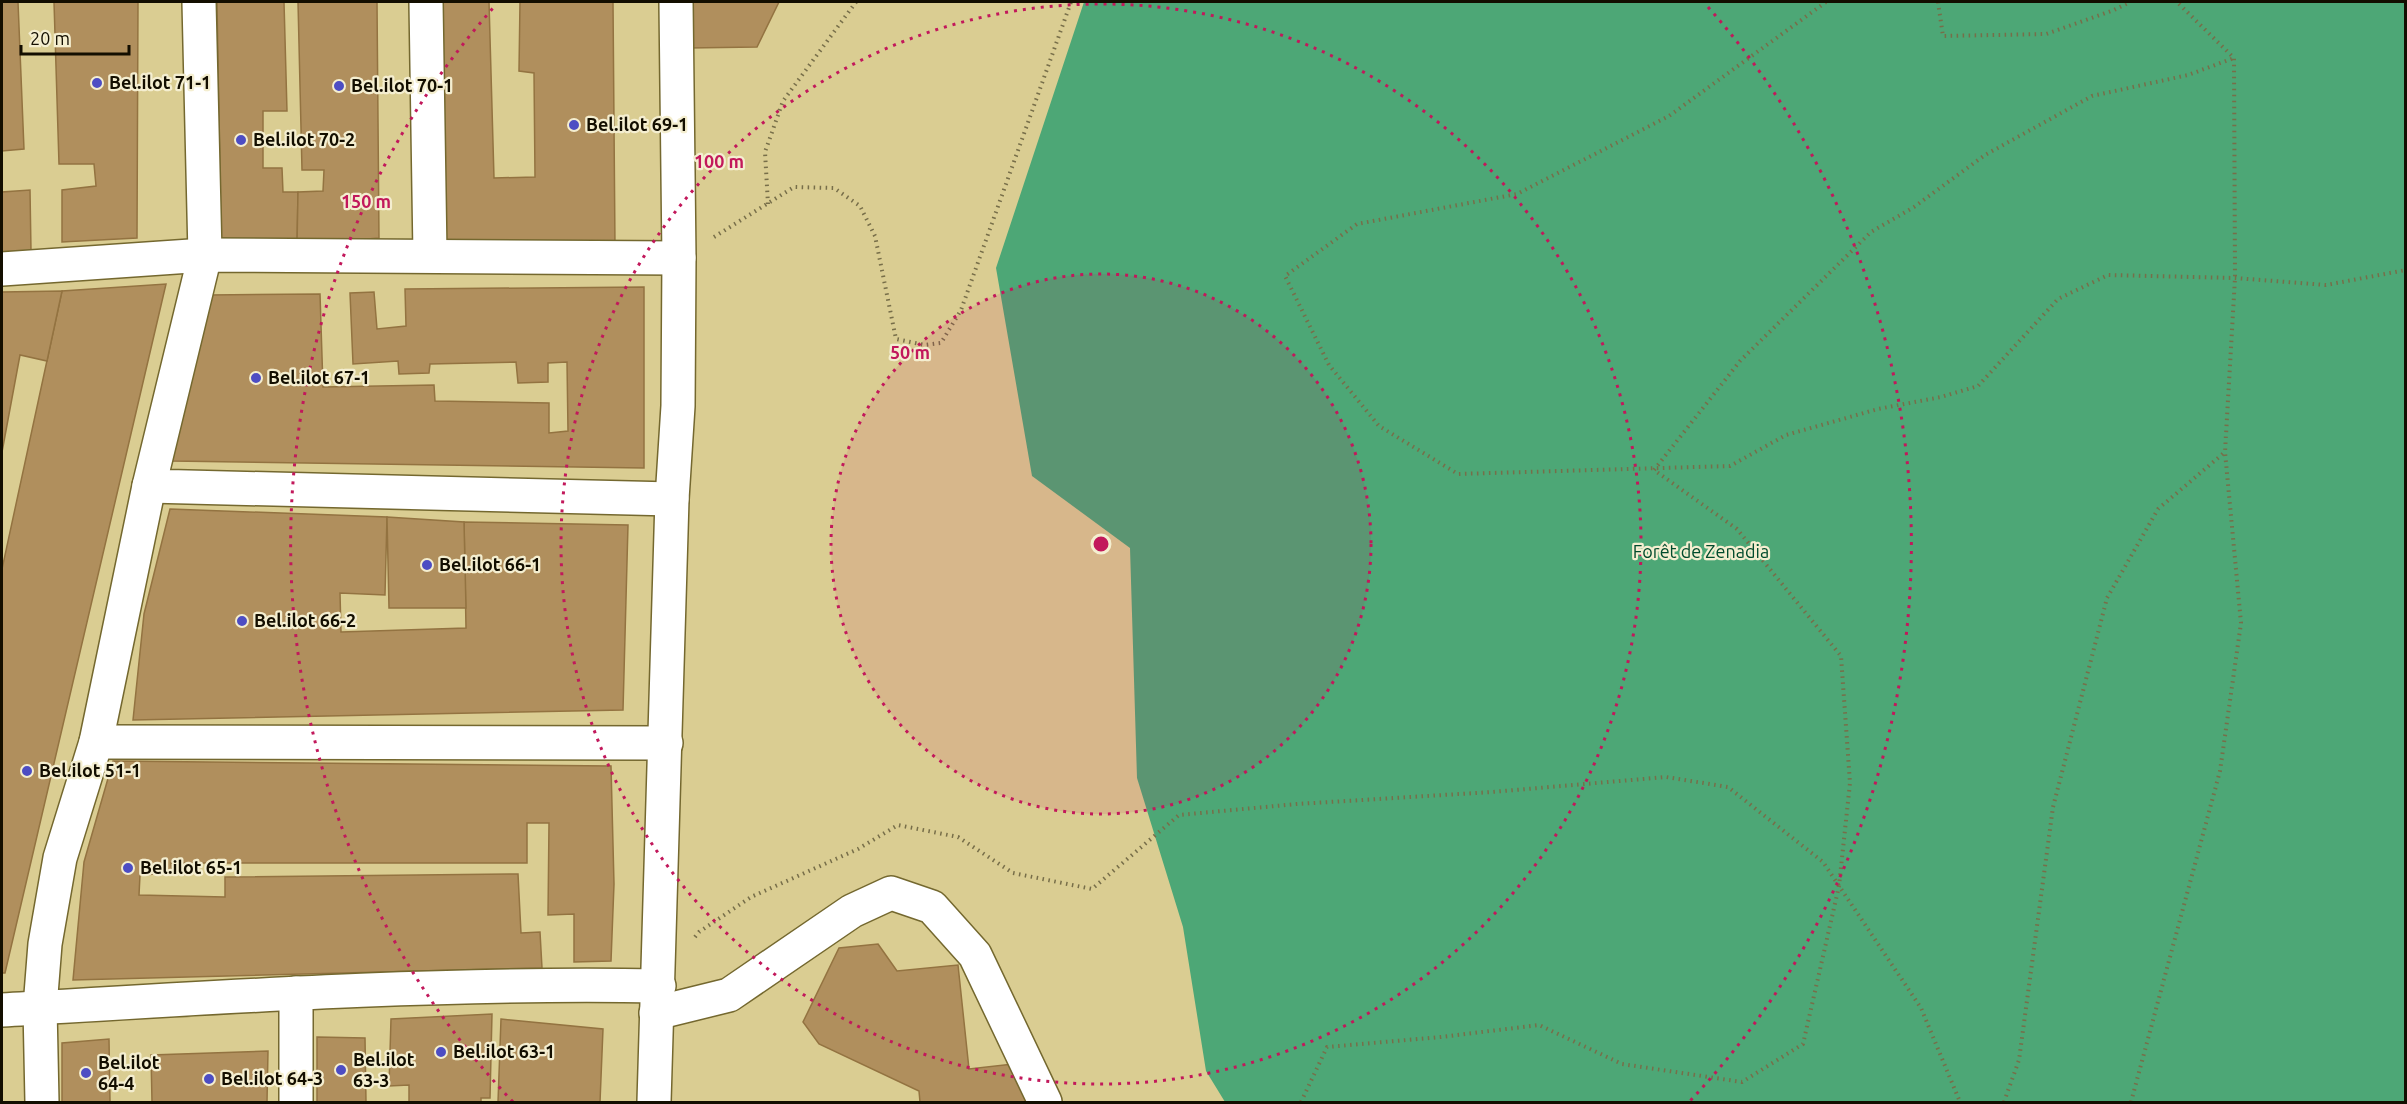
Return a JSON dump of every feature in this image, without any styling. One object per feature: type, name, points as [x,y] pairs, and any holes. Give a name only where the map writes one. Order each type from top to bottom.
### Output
[{"type":"street","points":[[42,1102],[40,1008],[45,944],[60,858],[96,742],[148,486],[206,255],[199,2]]},
{"type":"street","points":[[426,2],[430,255]]},
{"type":"street","points":[[654,1102],[672,499],[678,406],[676,2]]},
{"type":"street","points":[[2,269],[206,255],[679,258]]},
{"type":"street","points":[[148,486],[672,499]]},
{"type":"street","points":[[96,742],[666,742]]},
{"type":"street","points":[[2,1010],[296,993],[540,984],[658,999],[729,995],[852,911],[891,893],[932,907],[975,955],[1045,1102]]},
{"type":"street","points":[[296,993],[296,1102]]},
{"type":"path","points":[[768,205],[765,152],[783,101],[856,2]]},
{"type":"path","points":[[679,258],[794,187],[834,188],[860,206],[875,236],[896,339],[925,345],[941,343],[961,309],[1071,2]]},
{"type":"path","points":[[1826,2],[1669,116],[1517,194],[1357,224],[1285,276],[1329,365],[1379,426],[1458,474],[1730,466],[1786,435],[1878,409],[1941,397],[1978,386],[2058,299],[2108,275],[2235,278],[2326,285],[2406,270]]},
{"type":"path","points":[[1938,2],[1943,36],[2046,34],[2130,2]]},
{"type":"path","points":[[2131,1102],[2220,771],[2241,622],[2225,452],[2235,278],[2234,58],[2177,2]]},
{"type":"path","points":[[1654,470],[1740,361],[1871,232],[1914,207],[1985,155],[2092,96],[2188,75],[2234,58]]},
{"type":"path","points":[[2004,1102],[2019,1060],[2053,807],[2107,598],[2158,509],[2225,452]]},
{"type":"path","points":[[1301,1102],[1327,1047],[1441,1037],[1539,1025],[1622,1064],[1742,1082],[1803,1044],[1839,886],[1850,783],[1841,656],[1737,529],[1654,470]]},
{"type":"path","points":[[692,941],[699,932],[751,897],[858,849],[898,825],[958,837],[1013,873],[1092,889],[1179,815],[1666,777],[1728,787],[1823,862],[1921,1008],[1960,1102]]},
{"type":"green space","name":"Forêt de Zenadia","points":[[1084,2],[2405,2],[2405,1102],[1225,1102],[1206,1071],[1183,927],[1137,778],[1130,548],[1032,476],[996,268]]},
{"type":"building","points":[[2,2],[18,2],[24,149],[2,151]]},
{"type":"building","name":"Bel.ilot 71-1","points":[[54,2],[138,2],[137,238],[62,242],[62,190],[96,186],[94,164],[59,164]]},
{"type":"building","name":"Bel.ilot 70-2","points":[[217,2],[284,2],[287,111],[263,111],[263,168],[282,168],[283,192],[298,192],[297,245],[221,240]]},
{"type":"building","name":"Bel.ilot 70-1","points":[[298,2],[377,2],[379,238],[297,245],[298,192],[323,191],[324,170],[302,170]]},
{"type":"building","name":"Bel.ilot 69-1","points":[[437,2],[489,2],[494,178],[535,177],[534,73],[519,71],[520,2],[613,2],[615,246],[440,244]]},
{"type":"building","points":[[688,2],[779,2],[757,47],[688,48]]},
{"type":"building","points":[[30,190],[31,251],[2,252],[2,192]]},
{"type":"building","name":"Bel.ilot 51-1","points":[[166,284],[5,973],[2,973],[2,569],[62,291]]},
{"type":"building","name":"Bel.ilot 67-1","points":[[644,287],[644,468],[172,461],[209,295],[320,294],[323,387],[434,385],[435,401],[549,403],[549,433],[568,431],[567,362],[548,363],[548,382],[518,383],[516,362],[430,364],[429,373],[399,374],[398,361],[353,364],[350,293],[374,292],[377,329],[406,326],[405,289]]},
{"type":"building","points":[[62,291],[47,361],[20,355],[2,452],[2,292]]},
{"type":"building","name":"Bel.ilot 66-2","points":[[170,509],[387,517],[385,595],[340,593],[341,632],[466,628],[464,522],[628,525],[623,710],[133,720],[144,614]]},
{"type":"building","name":"Bel.ilot 66-1","points":[[387,517],[464,522],[466,608],[389,608]]},
{"type":"building","name":"Bel.ilot 65-1","points":[[113,761],[611,766],[614,884],[611,961],[574,962],[574,914],[548,915],[549,823],[527,823],[527,863],[171,863],[172,873],[140,875],[139,895],[225,897],[225,877],[518,874],[521,933],[540,932],[542,968],[73,980],[84,862]]},
{"type":"building","points":[[878,944],[897,971],[958,965],[969,1069],[1013,1064],[1036,1096],[1027,1102],[920,1102],[919,1091],[819,1044],[803,1022],[839,948]]},
{"type":"building","name":"Bel.ilot 63-1","points":[[492,1014],[490,1098],[481,1098],[481,1102],[409,1102],[409,1085],[389,1086],[391,1019]]},
{"type":"building","name":"Bel.ilot 63-1","points":[[501,1019],[603,1029],[600,1102],[498,1102]]},
{"type":"building","name":"Bel.ilot 63-3","points":[[317,1037],[365,1038],[366,1102],[317,1102]]},
{"type":"building","name":"Bel.ilot 64-4","points":[[109,1039],[110,1102],[62,1102],[62,1043]]},
{"type":"building","name":"Bel.ilot 64-3","points":[[268,1051],[267,1102],[152,1102],[151,1055]]},
{"type":"place","name":"Bel.ilot 71-1","points":[[97,83]]},
{"type":"place","name":"Bel.ilot 70-1","points":[[339,86]]},
{"type":"place","name":"Bel.ilot 69-1","points":[[574,125]]},
{"type":"place","name":"Bel.ilot 70-2","points":[[241,140]]},
{"type":"place","name":"Bel.ilot 67-1","points":[[256,378]]},
{"type":"place","name":"Bel.ilot 66-1","points":[[427,565]]},
{"type":"place","name":"Bel.ilot 66-2","points":[[242,621]]},
{"type":"place","name":"Bel.ilot 51-1","points":[[27,771]]},
{"type":"place","name":"Bel.ilot 65-1","points":[[128,868]]},
{"type":"place","name":"Bel.ilot 63-1","points":[[441,1052]]},
{"type":"place","name":"Bel.ilot 63-3","points":[[341,1070]]},
{"type":"place","name":"Bel.ilot 64-4","points":[[86,1073]]},
{"type":"place","name":"Bel.ilot 64-3","points":[[209,1079]]}]
